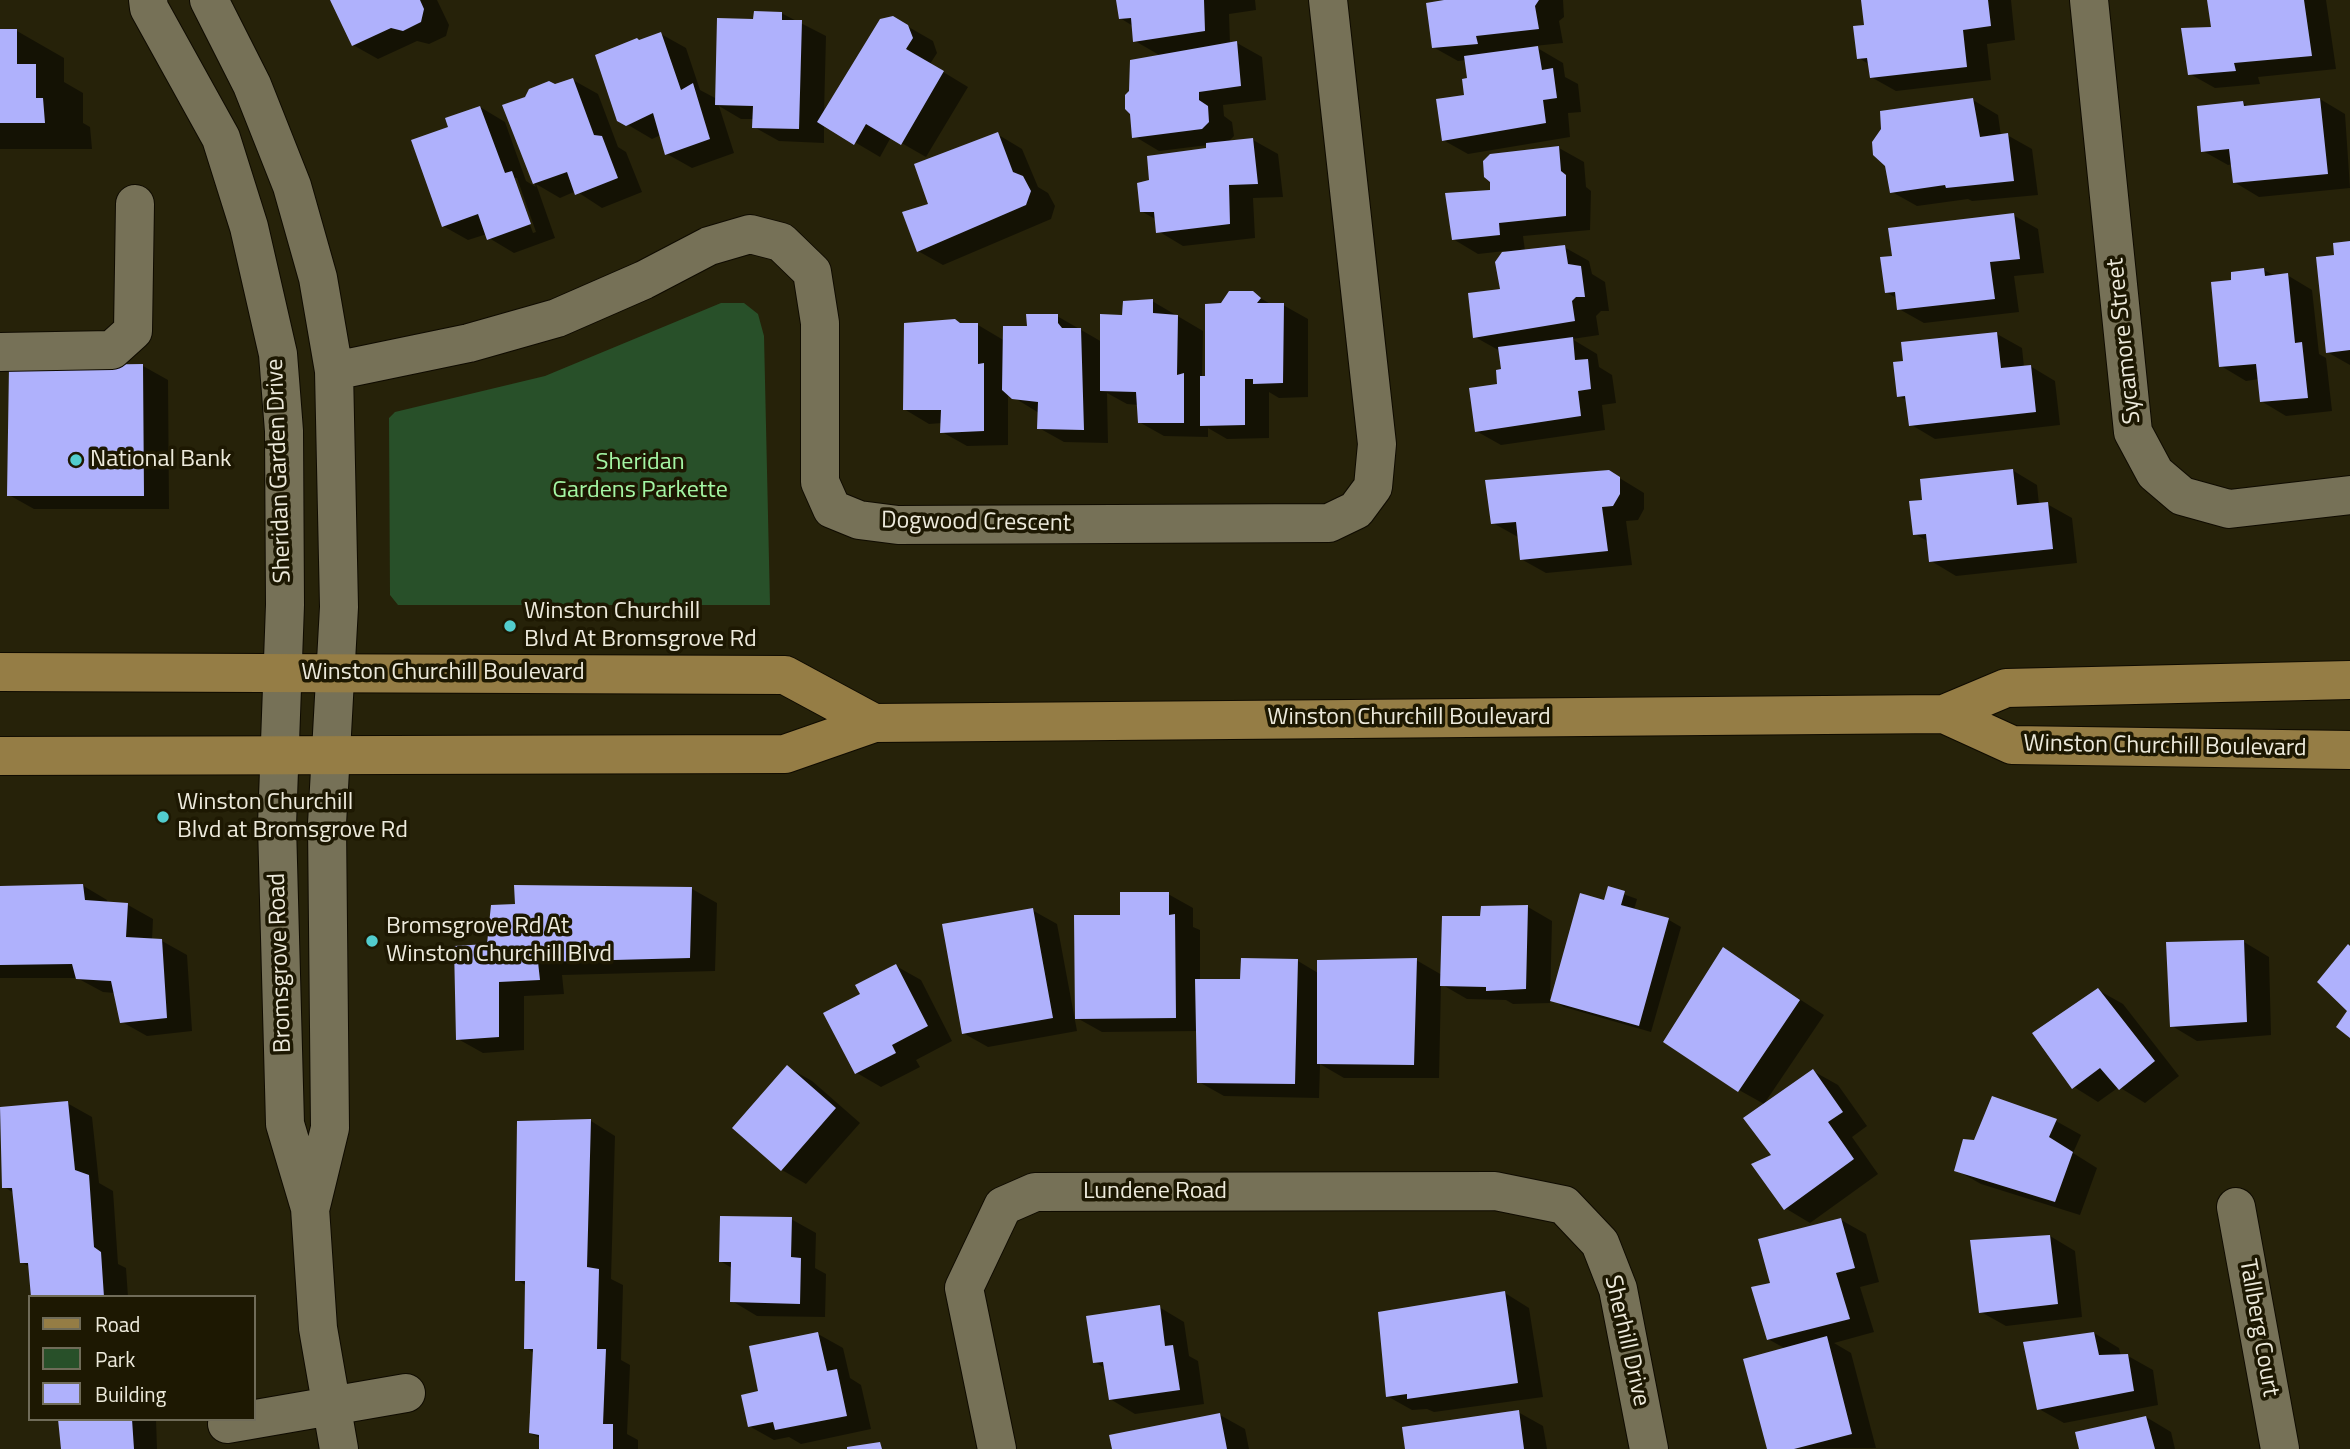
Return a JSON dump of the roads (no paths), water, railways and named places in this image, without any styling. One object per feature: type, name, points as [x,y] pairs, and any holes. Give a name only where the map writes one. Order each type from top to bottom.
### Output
[{"type":"main road","name":"Winston Churchill Boulevard","points":[[0,672],[785,675],[873,723]]},
{"type":"main road","name":"Winston Churchill Boulevard","points":[[0,756],[785,754],[873,723],[1944,715],[2006,688],[2350,680]]},
{"type":"main road","name":"Winston Churchill Boulevard","points":[[1944,715],[2012,745],[2350,750]]},
{"type":"street","name":"Sheridan Garden Drive","points":[[148,0],[149,8],[221,138],[249,227],[278,354],[284,431],[282,673]]},
{"type":"street","points":[[208,0],[252,85],[292,186],[318,278],[334,371],[339,607],[335,673]]},
{"type":"street","name":"Dogwood Crescent","points":[[334,371],[469,343],[556,318],[645,280],[709,246],[750,234],[781,242],[812,272],[820,323],[820,482],[832,509],[859,520],[898,525],[1329,523],[1356,510],[1373,487],[1377,444],[1328,0]]},
{"type":"street","name":"Sycamore Street","points":[[2089,0],[2133,432],[2155,473],[2182,496],[2229,509],[2350,495]]},
{"type":"street","points":[[0,352],[111,350],[133,331],[135,204]]},
{"type":"street","name":"Bromsgrove Road","points":[[282,673],[277,825],[285,1124],[310,1208],[317,1315],[339,1449]]},
{"type":"street","name":"Bromsgrove Road","points":[[310,1208],[330,1128],[327,824],[335,673]]},
{"type":"street","name":"Lundene Road","points":[[996,1449],[964,1288],[1003,1206],[1024,1196],[1035,1192],[1495,1191],[1564,1206]]},
{"type":"street","name":"Sherhill Drive","points":[[1564,1206],[1600,1243],[1618,1289],[1649,1449]]},
{"type":"street","name":"Tallberg Court","points":[[2236,1207],[2280,1449]]},
{"type":"street","points":[[256,1419],[406,1393]]},
{"type":"street","points":[[227,1424],[245,1421]]},
{"type":"place","name":"National Bank","points":[[76,460]]},
{"type":"place","name":"Winston Churchill Blvd At Bromsgrove Rd","points":[[510,626]]},
{"type":"place","name":"Winston Churchill Blvd at Bromsgrove Rd","points":[[163,817]]},
{"type":"place","name":"Bromsgrove Rd At Winston Churchill Blvd","points":[[372,941]]},
{"type":"park label","name":"Sheridan Gardens Parkette","points":[[640,477]]}]
